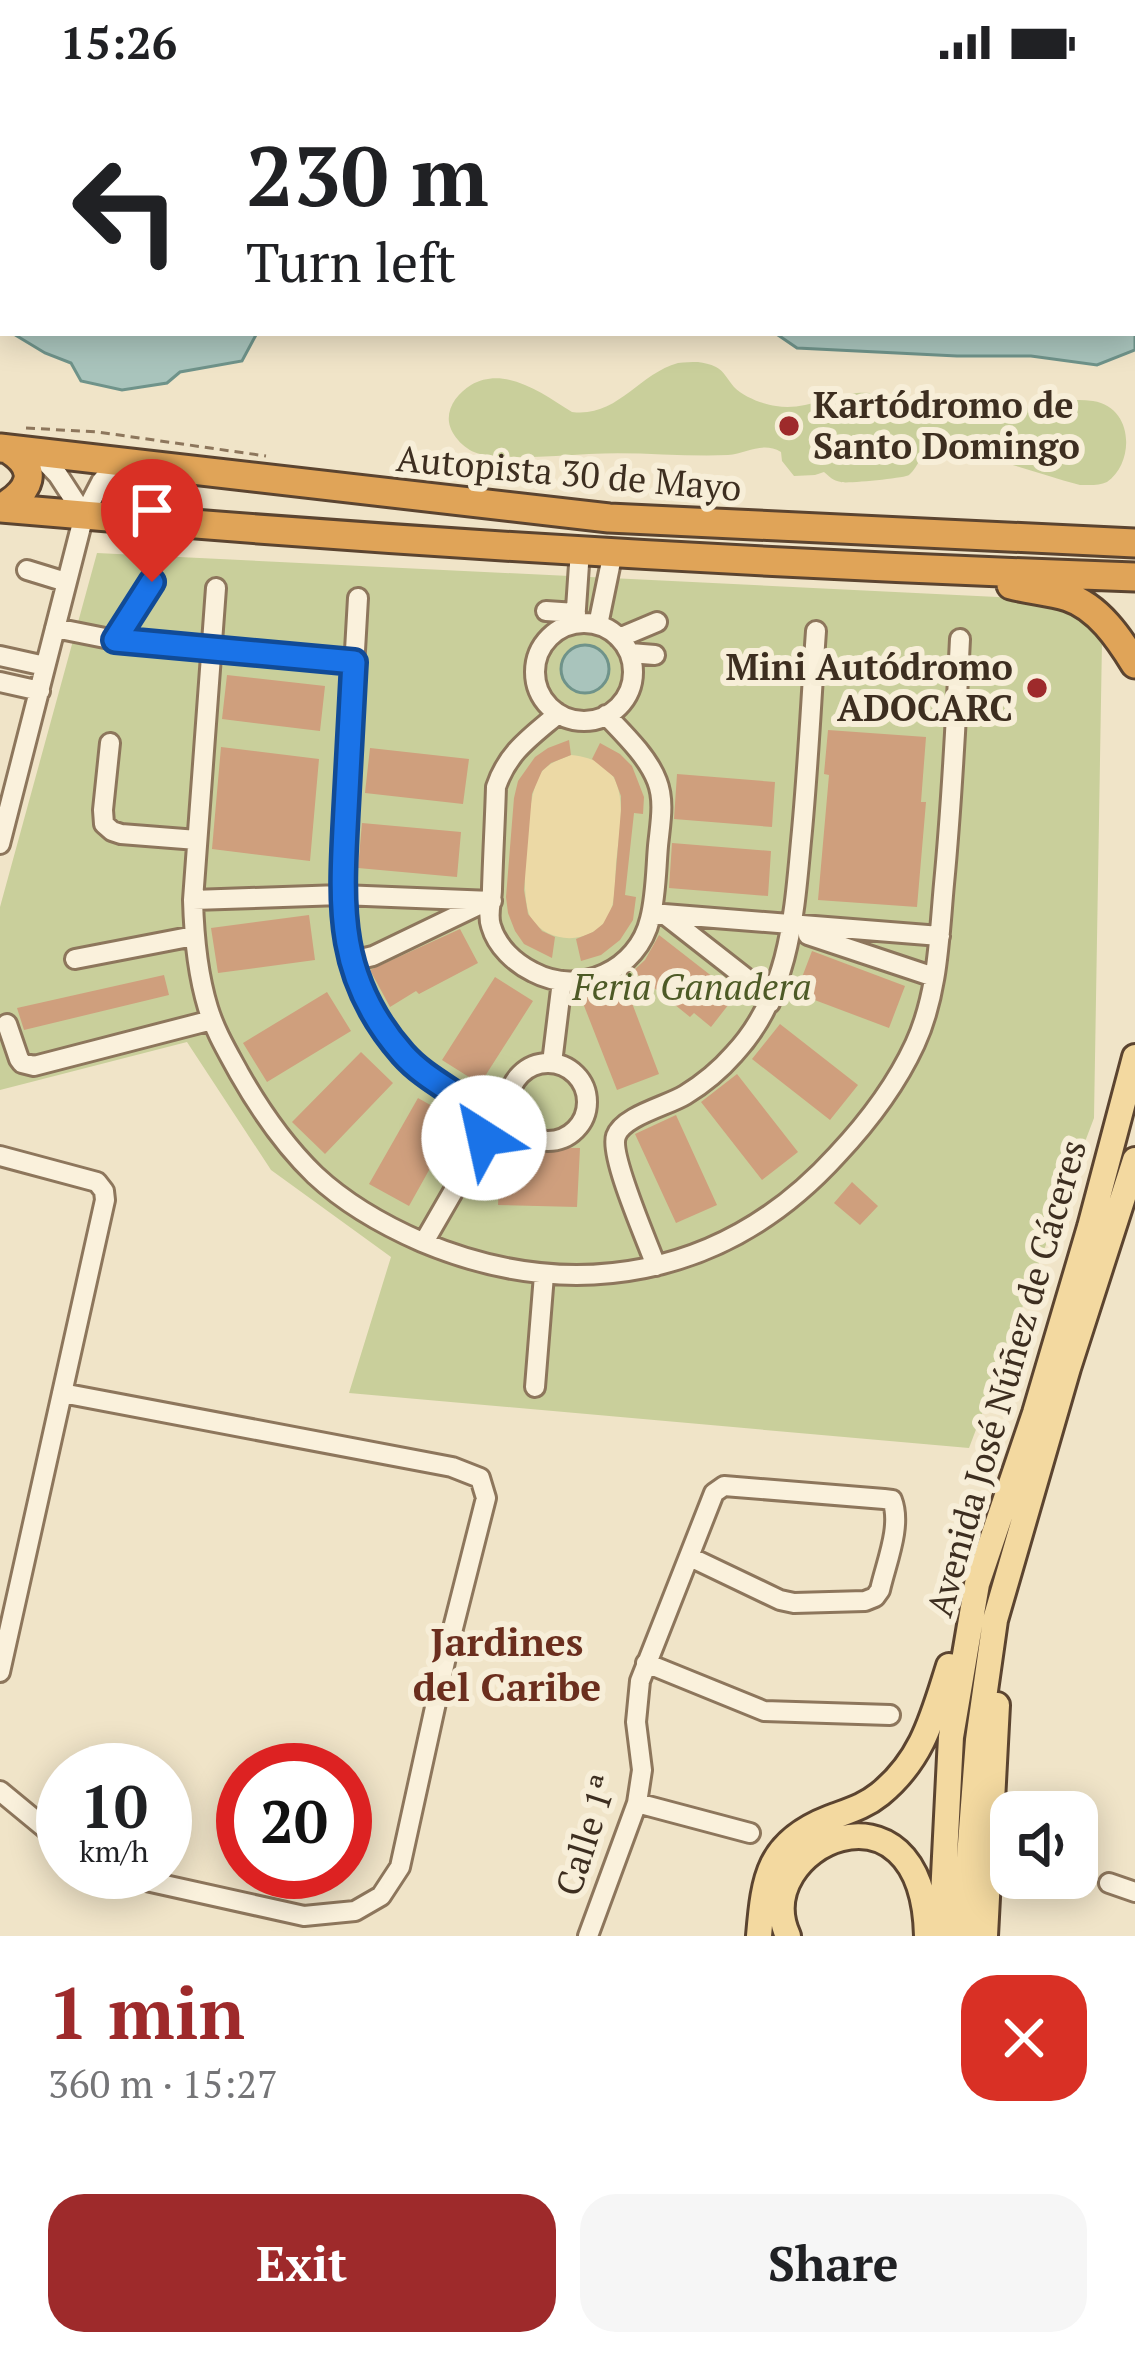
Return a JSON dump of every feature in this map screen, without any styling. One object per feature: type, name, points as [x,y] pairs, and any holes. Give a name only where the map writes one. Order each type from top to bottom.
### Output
[{"type":"highway","name":"Autopista 30 de Mayo","points":[[17,444],[184,471],[609,518],[1135,543]]},
{"type":"highway","points":[[1,508],[16,500],[28,481],[17,444]]},
{"type":"highway","name":"Autopista 30 de Mayo","points":[[1,508],[81,527],[1135,577]]},
{"type":"highway","points":[[955,571],[1081,603],[1121,640],[1135,664]]},
{"type":"main road","name":"Avenida José Núñez de Cáceres","points":[[931,1929],[951,1738],[977,1584],[1035,1413],[1135,1057]]},
{"type":"main road","name":"Avenida José Núñez de Cáceres","points":[[963,1936],[978,1740],[995,1621],[1068,1368],[1135,1160]]},
{"type":"main road","points":[[759,1936],[763,1888],[774,1858],[798,1835],[861,1808],[915,1758],[977,1584]]},
{"type":"main road","points":[[985,1936],[1005,1587]]},
{"type":"main road","points":[[788,1936],[783,1907],[793,1873],[815,1850],[852,1835],[887,1844],[905,1856],[922,1889],[931,1929]]},
{"type":"street","points":[[17,444],[58,475],[81,527]]},
{"type":"street","points":[[0,844],[81,527],[100,482],[120,460]]},
{"type":"street","points":[[576,618],[580,550]]},
{"type":"street","points":[[598,625],[613,552]]},
{"type":"street","points":[[28,570],[66,582]]},
{"type":"street","points":[[115,640],[148,584],[155,582]]},
{"type":"street","points":[[216,587],[193,900],[194,937],[219,1038],[251,1096],[295,1154],[342,1198],[371,1217],[472,1261],[544,1275],[656,1266],[744,1232],[828,1165],[879,1105],[916,1042],[934,977],[953,790],[961,639]]},
{"type":"street","points":[[358,598],[341,895],[348,950],[365,997],[392,1040],[427,1076],[484,1116],[487,1126],[424,1242]]},
{"type":"street","points":[[546,611],[598,625],[624,646],[655,655]]},
{"type":"street","points":[[576,618],[549,637],[535,664],[541,696],[556,712],[581,721],[606,716],[621,704],[633,671],[624,646]]},
{"type":"street","points":[[624,646],[657,622]]},
{"type":"street","points":[[55,628],[115,640],[354,662]]},
{"type":"street","points":[[656,1266],[616,1158],[616,1136],[622,1125],[662,1108],[705,1081],[735,1053],[770,1003],[792,928],[810,757],[816,631]]},
{"type":"street","points":[[0,657],[45,665]]},
{"type":"street","points":[[0,682],[40,691]]},
{"type":"street","points":[[556,712],[518,747],[499,778],[489,901],[491,926],[506,952],[532,972],[562,981],[594,979],[617,968],[637,949],[658,915],[658,783],[606,716]]},
{"type":"street","points":[[110,743],[104,824],[121,834],[196,840]]},
{"type":"street","points":[[193,900],[341,895],[489,901]]},
{"type":"street","points":[[352,961],[374,956],[489,901]]},
{"type":"street","points":[[658,915],[940,936]]},
{"type":"street","points":[[658,915],[765,993],[770,1003]]},
{"type":"street","points":[[792,928],[934,977]]},
{"type":"street","points":[[75,959],[194,937]]},
{"type":"street","points":[[552,1063],[562,981]]},
{"type":"street","points":[[7,1024],[22,1064],[34,1066],[212,1020]]},
{"type":"street","points":[[552,1063],[565,1066],[584,1086],[586,1113],[571,1135],[544,1142],[521,1132],[513,1122],[508,1098],[511,1086],[528,1068],[552,1063]]},
{"type":"street","points":[[0,1156],[97,1183],[105,1200],[0,1672]]},
{"type":"street","points":[[535,1387],[544,1275]]},
{"type":"street","points":[[62,1393],[452,1467],[480,1478],[485,1498],[400,1867],[381,1896],[355,1911],[304,1916],[192,1891]]},
{"type":"street","name":"Calle 1ª","points":[[588,1936],[637,1803],[642,1770],[637,1695],[646,1663],[714,1492],[724,1486],[892,1500],[896,1505],[880,1591],[865,1601],[807,1604],[779,1600],[689,1557]]},
{"type":"street","points":[[646,1663],[764,1711],[890,1715]]},
{"type":"street","points":[[0,1791],[36,1821]]},
{"type":"street","points":[[637,1803],[750,1833]]},
{"type":"street","points":[[1109,1883],[1135,1892]]},
{"type":"path","points":[[17,444],[98,432],[269,456]]},
{"type":"green space","name":"Kartódromo de Santo Domingo","points":[[698,362],[719,369],[748,397],[776,406],[872,393],[974,416],[1063,401],[1093,401],[1107,405],[1123,424],[1126,450],[1116,473],[1097,485],[963,456],[921,459],[905,476],[845,482],[824,472],[794,476],[781,452],[767,448],[711,455],[480,454],[460,442],[449,422],[458,396],[484,380],[510,380],[572,412],[588,412],[615,402],[664,369]]},
{"type":"green space","name":"Feria Ganadera","points":[[97,553],[1060,600],[1102,641],[1094,1118],[969,1448],[349,1393],[391,1257],[271,1170],[187,1042],[0,1090],[0,907]]},
{"type":"sand","points":[[571,755],[606,768],[615,779],[621,810],[611,911],[592,933],[570,938],[548,933],[531,918],[525,868],[535,785],[546,767]]},
{"type":"water","points":[[17,336],[255,336],[242,361],[180,372],[167,383],[122,390],[81,381],[71,363]]},
{"type":"water","points":[[779,336],[1135,336],[1135,350],[1097,365],[1031,356],[797,348]]},
{"type":"water","points":[[585,645],[602,652],[609,669],[602,686],[585,693],[568,686],[561,669],[568,652]]},
{"type":"building","points":[[227,675],[325,686],[320,731],[222,719]]},
{"type":"building","points":[[828,730],[926,737],[917,907],[818,900],[829,775],[824,774]]},
{"type":"building","points":[[569,740],[571,755],[542,771],[532,794],[524,890],[528,914],[542,931],[555,937],[552,958],[524,944],[508,913],[506,897],[518,781],[535,757]]},
{"type":"building","points":[[600,743],[632,766],[644,797],[643,814],[634,813],[625,895],[636,897],[633,920],[620,940],[601,955],[581,961],[576,939],[603,924],[613,905],[621,796],[614,777],[592,759]]},
{"type":"building","points":[[221,747],[319,759],[310,861],[212,849]]},
{"type":"building","points":[[370,748],[469,759],[463,804],[365,793]]},
{"type":"building","points":[[677,774],[775,782],[772,827],[674,819]]},
{"type":"building","points":[[362,823],[461,832],[457,877],[358,868]]},
{"type":"building","points":[[672,843],[771,851],[768,896],[669,888]]},
{"type":"building","points":[[309,915],[315,960],[218,973],[211,928]]},
{"type":"building","points":[[460,929],[478,963],[390,1007],[370,970]]},
{"type":"building","points":[[659,935],[736,995],[711,1027],[694,1013],[690,1017],[633,971]]},
{"type":"building","points":[[812,951],[905,986],[889,1028],[796,993]]},
{"type":"building","points":[[164,975],[169,995],[24,1030],[17,1008]]},
{"type":"building","points":[[495,977],[533,1001],[480,1084],[442,1060]]},
{"type":"building","points":[[624,982],[659,1074],[617,1090],[581,998]]},
{"type":"building","points":[[327,992],[351,1031],[267,1082],[243,1043]]},
{"type":"building","points":[[780,1024],[858,1085],[830,1120],[752,1059]]},
{"type":"building","points":[[361,1052],[393,1083],[325,1154],[292,1122]]},
{"type":"building","points":[[737,1074],[798,1152],[762,1180],[701,1102]]},
{"type":"building","points":[[418,1098],[457,1120],[409,1206],[369,1184]]},
{"type":"building","points":[[676,1115],[717,1205],[676,1223],[635,1134]]},
{"type":"building","points":[[517,1147],[580,1148],[577,1207],[498,1205],[500,1169],[517,1167]]},
{"type":"building","points":[[852,1182],[878,1206],[860,1225],[834,1203]]},
{"type":"place","name":"Kartódromo de Santo Domingo","points":[[789,426]]},
{"type":"place","name":"Mini Autódromo ADOCARC","points":[[1037,688]]},
{"type":"district","name":"Jardines del Caribe","points":[[507,1664]]},
{"type":"route","points":[[152,582],[115,640],[354,662],[341,895],[348,950],[365,997],[392,1040],[427,1076],[484,1116],[484,1138]]}]
